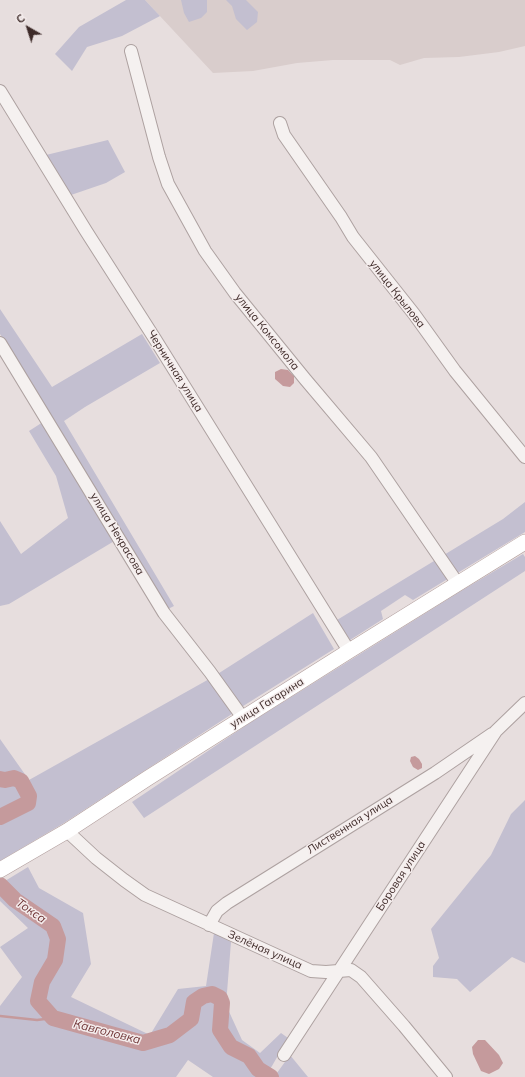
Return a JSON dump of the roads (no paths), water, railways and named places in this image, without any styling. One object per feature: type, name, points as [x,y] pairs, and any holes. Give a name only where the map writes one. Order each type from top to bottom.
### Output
[{"type":"main road","name":"улица Гагарина","points":[[5,867],[67,831],[349,651],[525,542]]},
{"type":"street","name":"улица Комсомола","points":[[131,51],[159,157],[168,184],[205,251],[240,299],[371,458],[458,584]]},
{"type":"street","name":"Черничная улица","points":[[0,91],[349,651]]},
{"type":"street","name":"улица Крылова","points":[[280,123],[284,135],[341,217],[353,237],[414,314],[455,371],[525,457]]},
{"type":"street","name":"улица Некрасова","points":[[0,343],[164,613],[210,672],[243,718]]},
{"type":"street","name":"Боровая улица","points":[[284,1055],[496,730],[525,703]]},
{"type":"street","name":"Лиственная улица","points":[[209,925],[217,911],[227,903],[435,773],[496,730]]},
{"type":"street","name":"Зелёная улица","points":[[67,831],[96,858],[145,895],[311,970],[326,972],[350,970],[361,977],[446,1077]]},
{"type":"waterway","name":"Токса","points":[[0,779],[5,780],[14,778],[21,781],[29,796],[28,803],[0,817]]},
{"type":"waterway","name":"Кавголовка","points":[[0,885],[15,900],[53,926],[58,939],[55,960],[42,982],[38,1001],[53,1018],[143,1043],[170,1035],[191,1019],[194,1002],[203,996],[212,994],[220,998],[222,1003],[220,1030],[231,1047],[249,1056],[258,1069],[271,1077]]},
{"type":"waterway","points":[[0,1016],[37,1020],[53,1018]]}]
